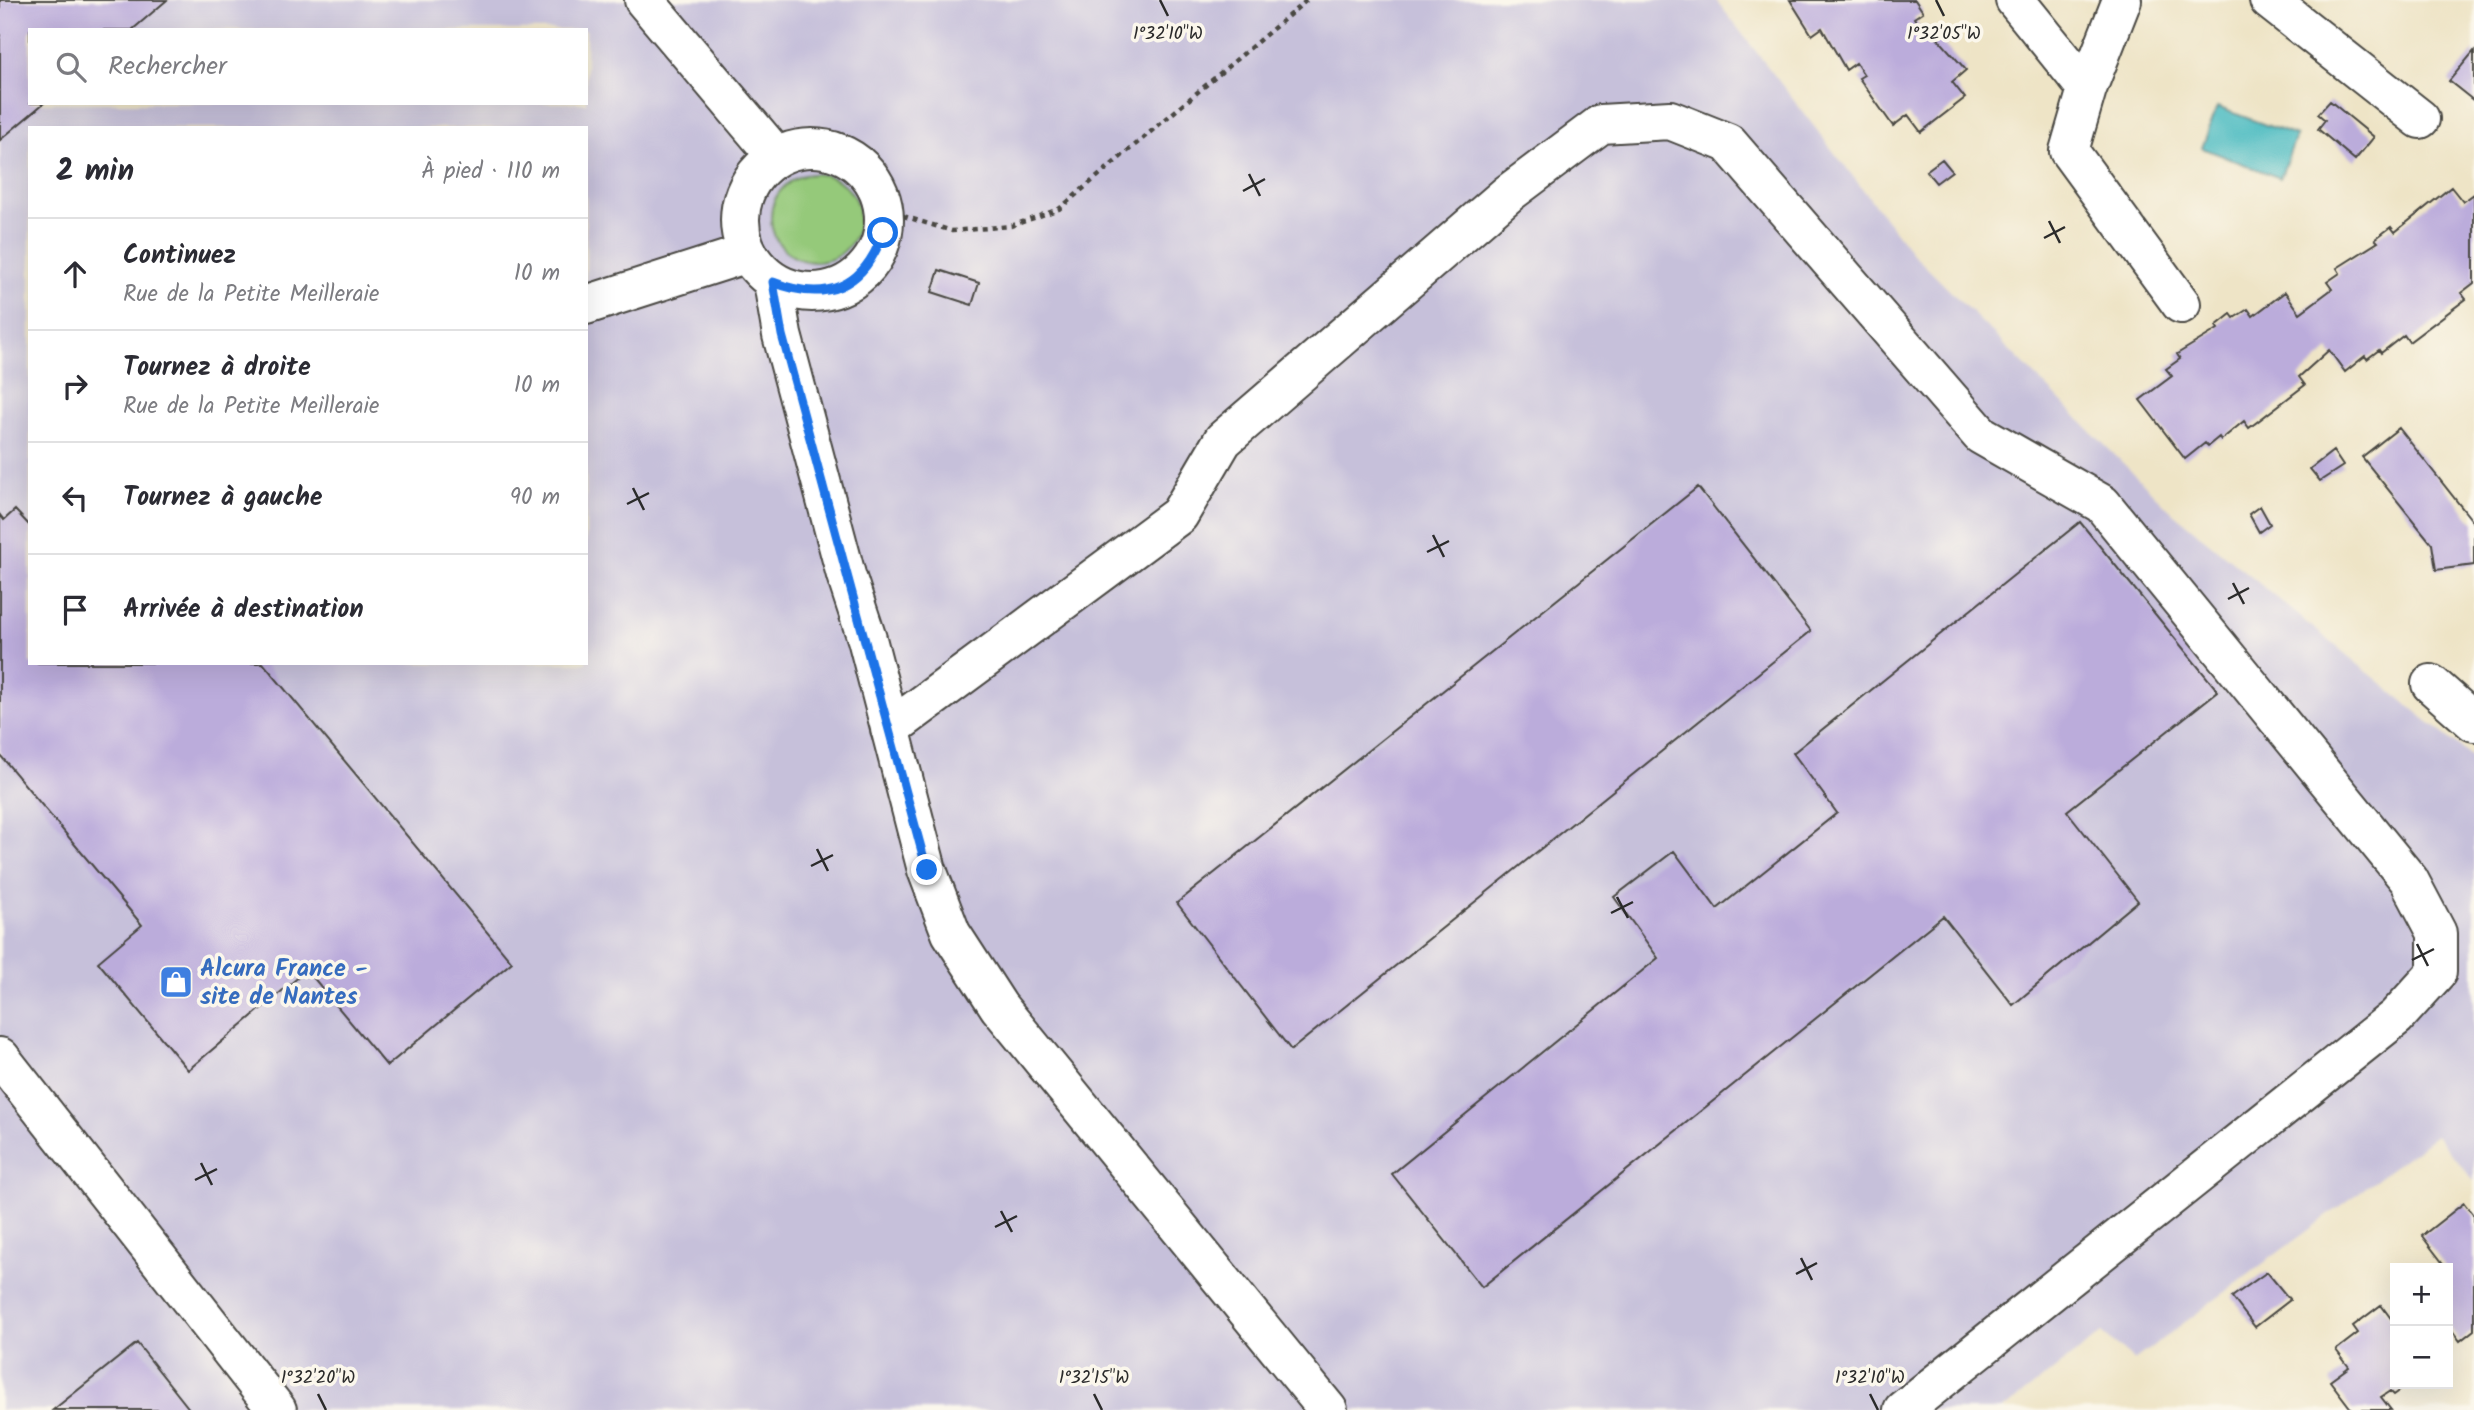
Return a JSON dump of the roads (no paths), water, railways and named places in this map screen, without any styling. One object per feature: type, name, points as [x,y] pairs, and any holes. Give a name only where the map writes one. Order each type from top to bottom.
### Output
[{"type":"street","points":[[644,0],[777,157]]},
{"type":"street","points":[[2015,0],[2087,89]]},
{"type":"street","points":[[2122,0],[2087,89],[2069,150],[2181,304]]},
{"type":"street","points":[[2269,0],[2420,119]]},
{"type":"street","points":[[890,729],[1179,514],[1223,440],[1509,193],[1601,124],[1671,120],[1728,143],[1981,435],[2102,504],[2409,880],[2437,933],[2438,972],[2396,1017],[1903,1410]]},
{"type":"street","points":[[822,148],[844,155],[863,169],[877,188],[884,210],[883,233],[875,255],[861,274],[841,286],[819,293],[796,291],[773,282],[754,265],[743,243],[739,218],[744,193],[757,172],[777,157],[799,149],[822,148]]},
{"type":"street","points":[[588,304],[748,253]]},
{"type":"street","points":[[773,282],[782,335],[927,870],[951,933],[999,1007],[1328,1410]]},
{"type":"street","points":[[2431,684],[2474,722]]},
{"type":"street","points":[[0,1057],[277,1410]]},
{"type":"water","points":[[2217,107],[2296,136],[2280,178],[2202,148]]},
{"type":"place","name":"Alcura France - site de Nantes","points":[[176,982]]}]
